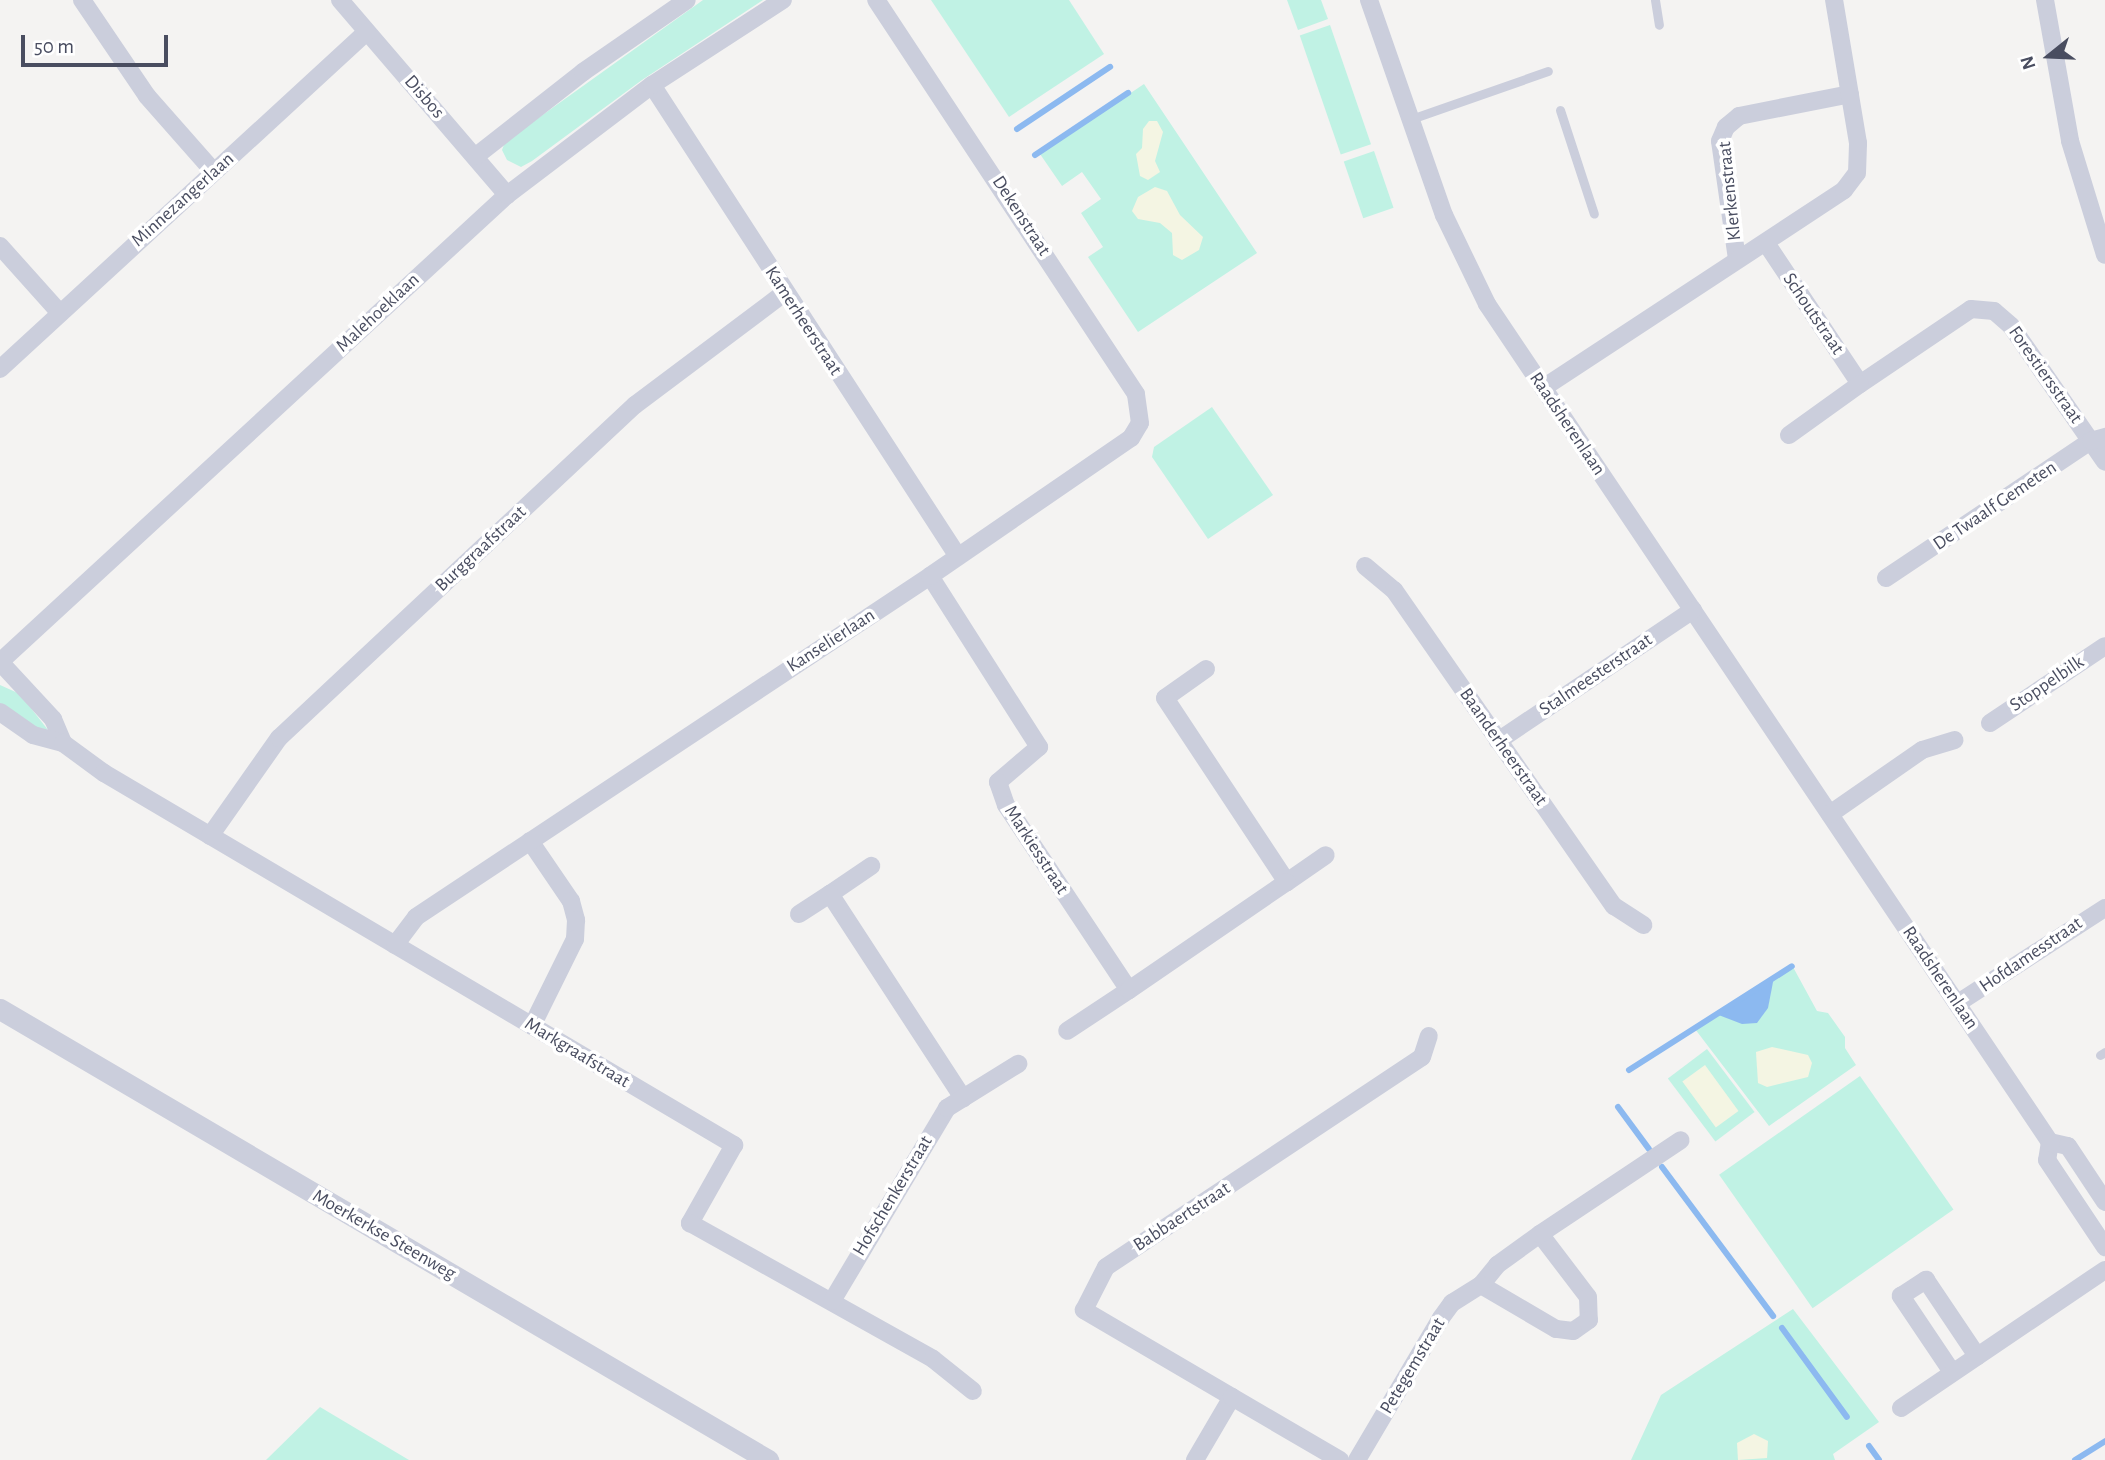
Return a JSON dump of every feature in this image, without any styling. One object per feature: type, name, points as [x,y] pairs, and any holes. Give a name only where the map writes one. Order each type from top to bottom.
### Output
[{"type":"street","points":[[82,0],[147,96],[214,172]]},
{"type":"street","name":"Disbos","points":[[340,0],[476,156],[506,195]]},
{"type":"street","points":[[476,156],[583,72],[687,0]]},
{"type":"street","name":"Malehoeklaan","points":[[0,662],[506,195],[652,85],[783,0]]},
{"type":"street","name":"Dekenstraat","points":[[876,0],[1136,394],[1140,423],[1131,439]]},
{"type":"street","name":"Raadsherenlaan","points":[[1369,0],[1463,258],[1543,388],[2050,1142],[2047,1160],[2105,1247]]},
{"type":"street","name":"Klerkenstraat","points":[[1543,388],[1844,190],[1857,173],[1858,143],[1834,0]]},
{"type":"street","points":[[2045,0],[2070,141],[2105,255]]},
{"type":"street","name":"Minnezangerlaan","points":[[0,369],[367,32]]},
{"type":"street","name":"Kamerheerstraat","points":[[652,85],[784,293],[957,555]]},
{"type":"street","name":"Klerkenstraat","points":[[1737,259],[1720,141],[1726,127],[1739,116],[1850,94]]},
{"type":"street","name":"Schoutstraat","points":[[1766,243],[1860,384]]},
{"type":"street","points":[[0,246],[60,313]]},
{"type":"street","name":"Burggraafstraat","points":[[210,836],[279,738],[635,405],[784,293]]},
{"type":"street","name":"Forestiersstraat","points":[[1860,384],[1971,309],[1994,311],[2011,326],[2098,439],[2105,461]]},
{"type":"street","points":[[1789,435],[1860,384]]},
{"type":"street","name":"Kanselierlaan","points":[[395,945],[416,917],[930,576],[957,555],[1131,439]]},
{"type":"street","name":"De Twaalf Gemeten","points":[[1886,578],[2098,439]]},
{"type":"street","name":"Baanderheerstraat","points":[[1365,566],[1394,590],[1614,906],[1643,925]]},
{"type":"street","name":"Markiesstraat","points":[[930,576],[1040,747],[998,782],[1006,804],[1129,990]]},
{"type":"street","name":"Stalmeesterstraat","points":[[1498,741],[1693,610]]},
{"type":"street","name":"Stoppelbilk","points":[[1990,723],[2105,646]]},
{"type":"street","name":"Markgraafstraat","points":[[0,662],[53,719],[63,743]]},
{"type":"street","points":[[1206,669],[1166,698],[1287,882]]},
{"type":"street","name":"Markgraafstraat","points":[[0,712],[33,734],[63,743],[210,836],[734,1145],[690,1223],[933,1359],[973,1391]]},
{"type":"street","points":[[1830,814],[1922,750],[1954,740]]},
{"type":"street","points":[[530,841],[571,901],[576,920],[575,939],[532,1026]]},
{"type":"street","points":[[1067,1031],[1326,855]]},
{"type":"street","points":[[799,914],[871,866]]},
{"type":"street","points":[[830,894],[963,1098]]},
{"type":"street","name":"Hofdamesstraat","points":[[1958,1003],[2105,908]]},
{"type":"street","name":"Moerkerkse Steenweg","points":[[0,1009],[768,1460]]},
{"type":"street","name":"Babbaertstraat","points":[[1340,1460],[1084,1310],[1106,1267],[1422,1057],[1429,1036]]},
{"type":"street","name":"Hofschenkerstraat","points":[[832,1301],[924,1142],[947,1108],[1018,1064]]},
{"type":"street","name":"Petegemstraat","points":[[1357,1460],[1441,1318],[1452,1304],[1481,1285],[1497,1265],[1540,1234],[1681,1140]]},
{"type":"street","name":"Raadsherenlaan","points":[[2050,1142],[2068,1146],[2105,1202]]},
{"type":"street","points":[[1481,1285],[1556,1329],[1581,1328],[1589,1320],[1588,1297],[1540,1234]]},
{"type":"street","points":[[1901,1408],[2105,1270]]},
{"type":"street","points":[[1952,1372],[1902,1296],[1926,1280],[1977,1356]]},
{"type":"street","points":[[1195,1460],[1232,1397]]},
{"type":"lane","points":[[1656,0],[1659,25]]},
{"type":"lane","points":[[1411,119],[1548,71]]},
{"type":"lane","points":[[1560,110],[1594,214]]},
{"type":"green space","points":[[703,0],[763,0],[642,80],[532,161],[521,167],[507,160],[502,150],[505,142]]},
{"type":"green space","points":[[931,0],[1069,0],[1104,54],[1009,117]]},
{"type":"green space","points":[[1287,0],[1321,0],[1328,19],[1298,30]]},
{"type":"green space","points":[[1330,25],[1371,144],[1341,155],[1300,35]]},
{"type":"green space","points":[[1144,84],[1257,253],[1138,332],[1088,257],[1103,247],[1081,213],[1101,199],[1082,172],[1062,186],[1040,154]]},
{"type":"green space","points":[[1374,151],[1394,208],[1363,218],[1344,161]]},
{"type":"green space","points":[[1212,407],[1273,495],[1208,539],[1152,457],[1154,447]]},
{"type":"green space","points":[[0,685],[20,694],[48,730],[31,726],[8,712],[0,703]]},
{"type":"green space","points":[[1793,967],[1817,1011],[1828,1013],[1845,1037],[1845,1048],[1856,1065],[1769,1126],[1695,1029]]},
{"type":"green space","points":[[1707,1049],[1755,1112],[1715,1142],[1668,1078]]},
{"type":"green space","points":[[1860,1076],[1953,1210],[1813,1308],[1719,1175]]},
{"type":"green space","points":[[1793,1309],[1879,1422],[1833,1454],[1835,1460],[1631,1460],[1661,1395]]},
{"type":"green space","points":[[320,1407],[409,1460],[266,1460]]},
{"type":"sand","points":[[1149,121],[1157,121],[1163,132],[1155,161],[1160,172],[1148,180],[1140,176],[1136,154],[1142,148],[1143,129]]},
{"type":"sand","points":[[1155,187],[1167,191],[1180,215],[1203,237],[1199,250],[1182,260],[1173,255],[1172,233],[1160,223],[1138,219],[1132,211],[1138,197]]},
{"type":"sand","points":[[1772,1047],[1808,1055],[1812,1063],[1808,1077],[1767,1087],[1758,1083],[1756,1052]]},
{"type":"sand","points":[[1705,1065],[1739,1111],[1716,1128],[1682,1081]]},
{"type":"sand","points":[[1754,1434],[1768,1441],[1767,1458],[1738,1460],[1737,1443]]},
{"type":"water","points":[[1774,977],[1768,1008],[1757,1023],[1742,1024],[1716,1014]]},
{"type":"waterway","points":[[1017,129],[1110,67]]},
{"type":"waterway","points":[[1035,155],[1128,93]]},
{"type":"waterway","points":[[1629,1070],[1792,966]]},
{"type":"waterway","points":[[1618,1107],[1649,1149]]},
{"type":"waterway","points":[[1662,1167],[1773,1316]]},
{"type":"waterway","points":[[1782,1328],[1847,1417]]},
{"type":"waterway","points":[[2075,1460],[2105,1441]]},
{"type":"waterway","points":[[1869,1446],[1879,1460]]}]
